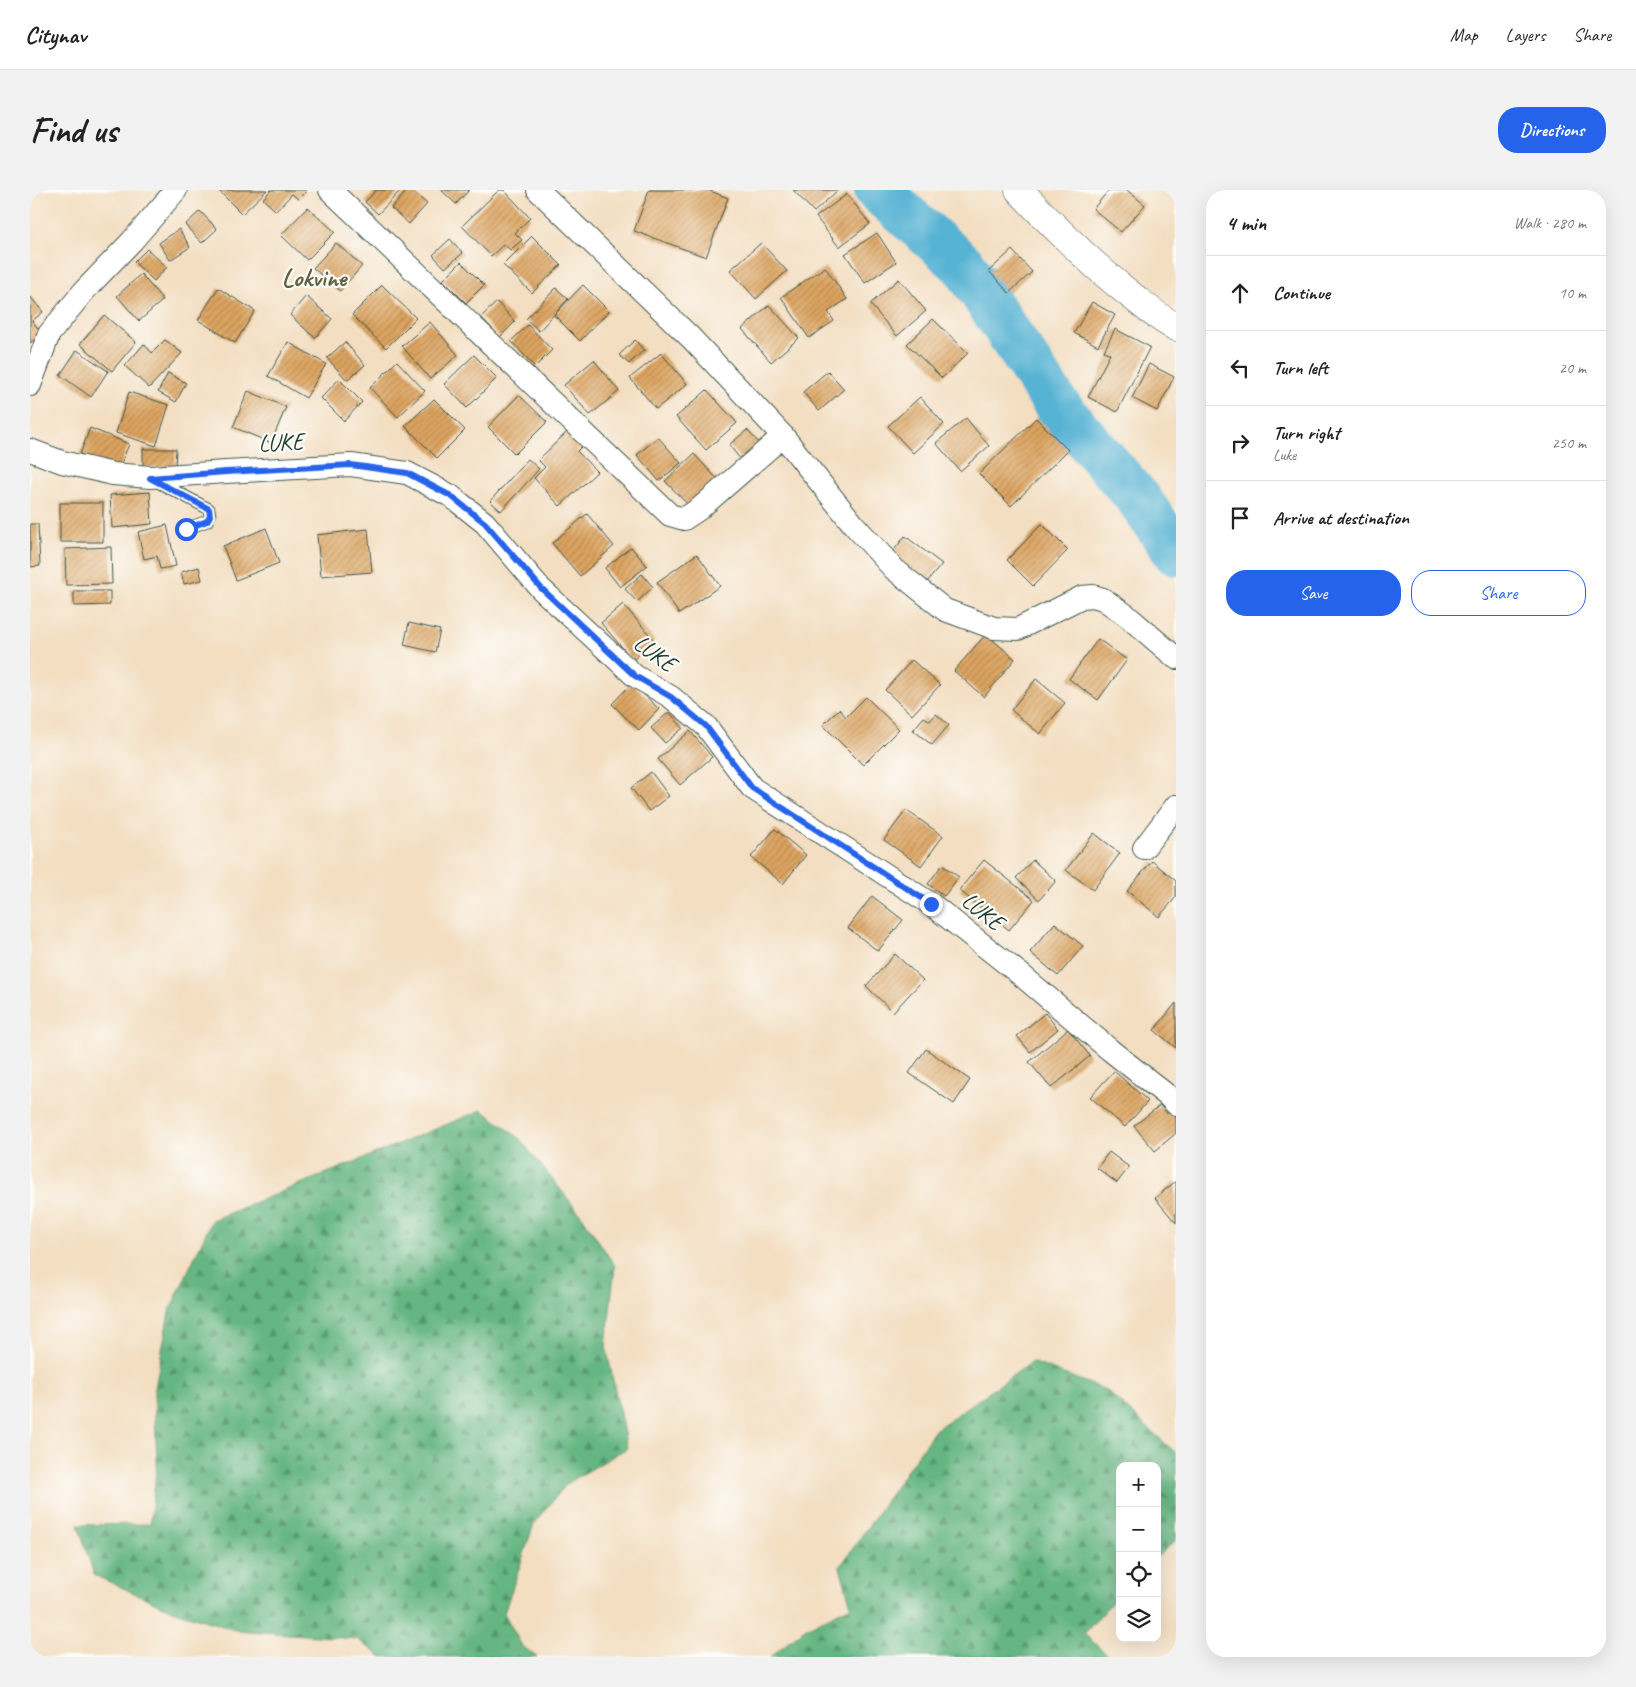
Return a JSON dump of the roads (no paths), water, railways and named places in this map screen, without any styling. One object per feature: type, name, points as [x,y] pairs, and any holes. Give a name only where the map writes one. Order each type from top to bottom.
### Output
[{"type":"main road","points":[[1019,190],[1048,221],[1111,280],[1162,320],[1176,328]]},
{"type":"street","points":[[30,385],[49,334],[84,291],[132,241],[176,190]]},
{"type":"street","points":[[330,190],[670,515],[684,519],[699,509],[783,436]]},
{"type":"street","points":[[538,190],[691,338],[783,436],[854,525],[889,562],[945,610],[994,628],[1018,629],[1082,597],[1092,596],[1103,599],[1176,658]]},
{"type":"street","name":"LUKE","points":[[30,450],[62,462],[113,474],[150,478],[245,470],[351,465],[407,473],[451,496],[485,523],[541,588],[635,676],[671,697],[706,726],[752,788],[931,904],[1020,974],[1176,1104]]},
{"type":"street","points":[[1144,848],[1176,806]]},
{"type":"lane","points":[[150,478],[209,509],[210,516],[207,521],[186,529]]},
{"type":"waterway","points":[[877,190],[964,266],[1056,404],[1138,498],[1176,553]]},
{"type":"district","name":"Lokvine","points":[[314,277]]}]
